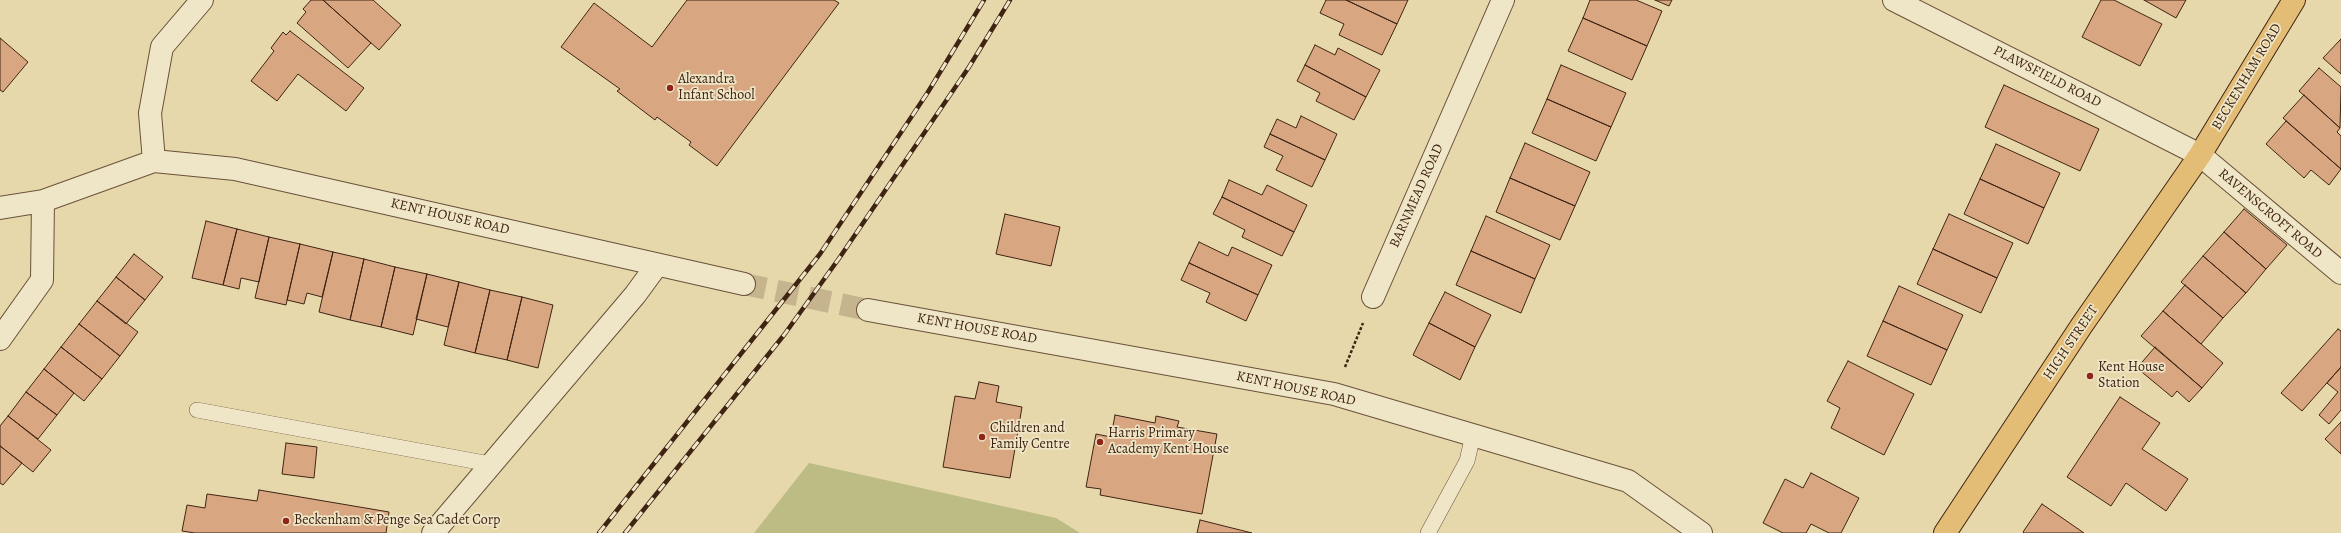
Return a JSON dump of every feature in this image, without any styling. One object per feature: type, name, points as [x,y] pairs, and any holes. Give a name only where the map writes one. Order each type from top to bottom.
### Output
[{"type":"main road","name":"BECKENHAM ROAD","points":[[2200,155],[2294,0]]},
{"type":"main road","name":"HIGH STREET","points":[[1945,533],[2082,325],[2200,155]]},
{"type":"street","points":[[0,208],[43,201],[154,161],[150,114],[162,47],[202,0]]},
{"type":"street","name":"BARNMEAD ROAD","points":[[1374,297],[1503,0]]},
{"type":"street","name":"PLAWSFIELD ROAD","points":[[1894,0],[2200,155]]},
{"type":"street","name":"RAVENSCROFT ROAD","points":[[2200,155],[2341,273]]},
{"type":"street","name":"KENT HOUSE ROAD","points":[[154,161],[235,169],[744,284]]},
{"type":"street","points":[[0,339],[42,280],[43,201]]},
{"type":"street","points":[[433,533],[635,295],[657,265]]},
{"type":"street","name":"KENT HOUSE ROAD","points":[[868,310],[1334,394],[1628,481],[1701,533]]},
{"type":"lane","points":[[197,410],[490,464]]},
{"type":"lane","points":[[1428,533],[1467,461],[1473,435]]},
{"type":"path","points":[[1334,394],[1374,297]]},
{"type":"green space","points":[[809,463],[1056,518],[1080,533],[754,533]]},
{"type":"building","points":[[311,0],[323,0],[371,43],[348,68],[297,23],[306,12],[303,9]]},
{"type":"building","points":[[323,0],[373,0],[401,25],[379,50]]},
{"type":"building","points":[[687,0],[834,0],[839,3],[717,166],[689,145],[691,142],[657,117],[655,120],[617,91],[620,89],[561,47],[594,3],[652,47]]},
{"type":"building","points":[[1326,0],[1346,0],[1397,24],[1382,55],[1339,35],[1344,24],[1320,13]]},
{"type":"building","points":[[1346,0],[1408,0],[1397,24]]},
{"type":"building","points":[[1590,0],[1636,0],[1662,11],[1647,46],[1583,18]]},
{"type":"building","points":[[1655,0],[1672,0],[1669,6]]},
{"type":"building","points":[[2101,0],[2114,0],[2162,24],[2140,66],[2082,37]]},
{"type":"building","points":[[2144,0],[2186,0],[2176,18]]},
{"type":"building","points":[[1583,18],[1647,46],[1632,80],[1568,51]]},
{"type":"building","points":[[290,31],[364,88],[346,111],[298,74],[277,101],[251,81],[274,51],[271,48],[283,32],[286,35]]},
{"type":"building","points":[[0,38],[28,62],[3,92],[0,90]]},
{"type":"building","points":[[2341,39],[2341,74],[2323,58]]},
{"type":"building","points":[[1315,45],[1335,55],[1338,48],[1380,70],[1366,97],[1305,65]]},
{"type":"building","points":[[1305,65],[1366,97],[1354,120],[1316,101],[1320,93],[1297,81]]},
{"type":"building","points":[[1561,65],[1626,93],[1611,127],[1547,99]]},
{"type":"building","points":[[2319,68],[2341,87],[2340,128],[2299,91]]},
{"type":"building","points":[[2004,85],[2099,129],[2080,171],[1985,127]]},
{"type":"building","points":[[2304,95],[2340,128],[2337,132],[2341,136],[2341,169],[2283,118]]},
{"type":"building","points":[[1547,99],[1611,127],[1596,161],[1532,133]]},
{"type":"building","points":[[1301,116],[1337,134],[1325,160],[1270,134],[1277,119],[1296,128]]},
{"type":"building","points":[[2286,121],[2341,169],[2329,185],[2311,170],[2304,178],[2266,144]]},
{"type":"building","points":[[1270,134],[1325,160],[1312,187],[1276,170],[1283,156],[1264,147]]},
{"type":"building","points":[[1525,143],[1590,172],[1575,206],[1510,178]]},
{"type":"building","points":[[1996,144],[2060,173],[2044,208],[1980,179]]},
{"type":"building","points":[[1510,178],[1575,206],[1560,240],[1496,212]]},
{"type":"building","points":[[1980,179],[2044,208],[2028,244],[1964,214]]},
{"type":"building","points":[[1229,180],[1262,195],[1267,185],[1307,205],[1294,232],[1222,197]]},
{"type":"building","points":[[1222,197],[1294,232],[1282,256],[1242,237],[1245,230],[1213,214]]},
{"type":"building","points":[[2244,209],[2287,245],[2266,269],[2224,232]]},
{"type":"building","points":[[1005,214],[1060,227],[1051,266],[996,254]]},
{"type":"building","points":[[1949,214],[2013,243],[1997,278],[1933,249]]},
{"type":"building","points":[[1486,216],[1550,245],[1535,279],[1471,251]]},
{"type":"building","points":[[206,221],[237,229],[223,285],[192,278]]},
{"type":"building","points":[[237,229],[269,237],[259,282],[241,278],[239,289],[223,285]]},
{"type":"building","points":[[2224,232],[2266,269],[2246,293],[2203,256]]},
{"type":"building","points":[[269,237],[300,244],[286,305],[255,298]]},
{"type":"building","points":[[1199,242],[1228,256],[1232,247],[1272,265],[1258,295],[1189,263]]},
{"type":"building","points":[[300,244],[333,252],[322,297],[307,293],[304,304],[287,300]]},
{"type":"building","points":[[1933,249],[1997,278],[1981,313],[1917,284]]},
{"type":"building","points":[[1471,251],[1535,279],[1521,313],[1456,285]]},
{"type":"building","points":[[333,252],[364,259],[350,320],[319,312]]},
{"type":"building","points":[[134,254],[163,277],[145,300],[116,277]]},
{"type":"building","points":[[2203,256],[2246,293],[2223,318],[2181,282]]},
{"type":"building","points":[[364,259],[395,267],[381,327],[350,320]]},
{"type":"building","points":[[1189,263],[1258,295],[1246,321],[1206,302],[1210,293],[1181,280]]},
{"type":"building","points":[[395,267],[427,274],[413,335],[381,327]]},
{"type":"building","points":[[427,274],[459,282],[448,327],[416,319]]},
{"type":"building","points":[[116,277],[145,300],[126,324],[97,301]]},
{"type":"building","points":[[459,282],[490,290],[475,353],[444,345]]},
{"type":"building","points":[[2185,285],[2223,318],[2201,344],[2163,311]]},
{"type":"building","points":[[1899,286],[1963,315],[1947,350],[1883,321]]},
{"type":"building","points":[[490,290],[522,297],[507,360],[475,353]]},
{"type":"building","points":[[1445,292],[1491,315],[1475,347],[1429,323]]},
{"type":"building","points":[[522,297],[553,305],[538,368],[507,360]]},
{"type":"building","points":[[97,301],[138,332],[120,356],[79,324]]},
{"type":"building","points":[[2163,311],[2223,363],[2202,388],[2141,336]]},
{"type":"building","points":[[1883,321],[1947,350],[1931,385],[1867,356]]},
{"type":"building","points":[[1429,323],[1475,347],[1460,380],[1413,355]]},
{"type":"building","points":[[79,324],[120,356],[102,379],[61,347]]},
{"type":"building","points":[[2338,329],[2341,331],[2341,367],[2302,411],[2281,393]]},
{"type":"building","points":[[61,347],[102,379],[84,401],[44,369]]},
{"type":"building","points":[[2155,347],[2202,388],[2189,402],[2177,391],[2172,397],[2137,368]]},
{"type":"building","points":[[1848,361],[1914,394],[1884,455],[1831,428],[1840,408],[1827,401]]},
{"type":"building","points":[[2341,367],[2341,410],[2329,424],[2319,415],[2338,392],[2327,383]]},
{"type":"building","points":[[44,369],[74,393],[57,415],[26,392]]},
{"type":"building","name":"Children and Family Centre","points":[[979,382],[999,386],[996,402],[1022,407],[1010,478],[943,467],[955,396],[975,399]]},
{"type":"building","points":[[26,392],[57,415],[38,439],[8,416]]},
{"type":"building","points":[[2120,397],[2160,423],[2142,449],[2188,479],[2166,511],[2126,483],[2111,506],[2067,477]]},
{"type":"building","points":[[1115,415],[1155,423],[1156,416],[1179,421],[1177,427],[1217,434],[1202,514],[1100,495],[1101,489],[1086,487],[1096,434],[1111,437]]},
{"type":"building","points":[[8,416],[51,450],[33,472],[0,446],[0,426]]},
{"type":"building","points":[[2341,422],[2341,454],[2325,439]]},
{"type":"building","points":[[286,443],[317,447],[314,478],[282,474]]},
{"type":"building","points":[[0,446],[22,463],[3,485],[0,483]]},
{"type":"building","points":[[1811,473],[1859,498],[1841,533],[1829,533],[1811,524],[1806,533],[1783,533],[1763,523],[1785,479],[1803,488]]},
{"type":"building","name":"Beckenham & Penge Sea Cadet Corp","points":[[259,490],[389,512],[386,533],[195,533],[182,531],[187,505],[205,508],[207,494],[257,501]]},
{"type":"building","points":[[2042,504],[2084,533],[2024,533],[2023,532]]},
{"type":"building","points":[[1200,520],[1252,533],[1197,533]]},
{"type":"tunnel","points":[[744,284],[868,310]]},
{"type":"railway","points":[[599,533],[820,254],[928,92],[984,0]]},
{"type":"railway","points":[[625,533],[784,335],[840,257],[969,67],[1010,0]]},
{"type":"place","name":"Alexandra Infant School","points":[[670,88]]},
{"type":"place","name":"Kent House Station","points":[[2090,376]]},
{"type":"place","name":"Children and Family Centre","points":[[982,437]]},
{"type":"place","name":"Harris Primary Academy Kent House","points":[[1100,442]]},
{"type":"place","name":"Beckenham & Penge Sea Cadet Corp","points":[[286,521]]}]
